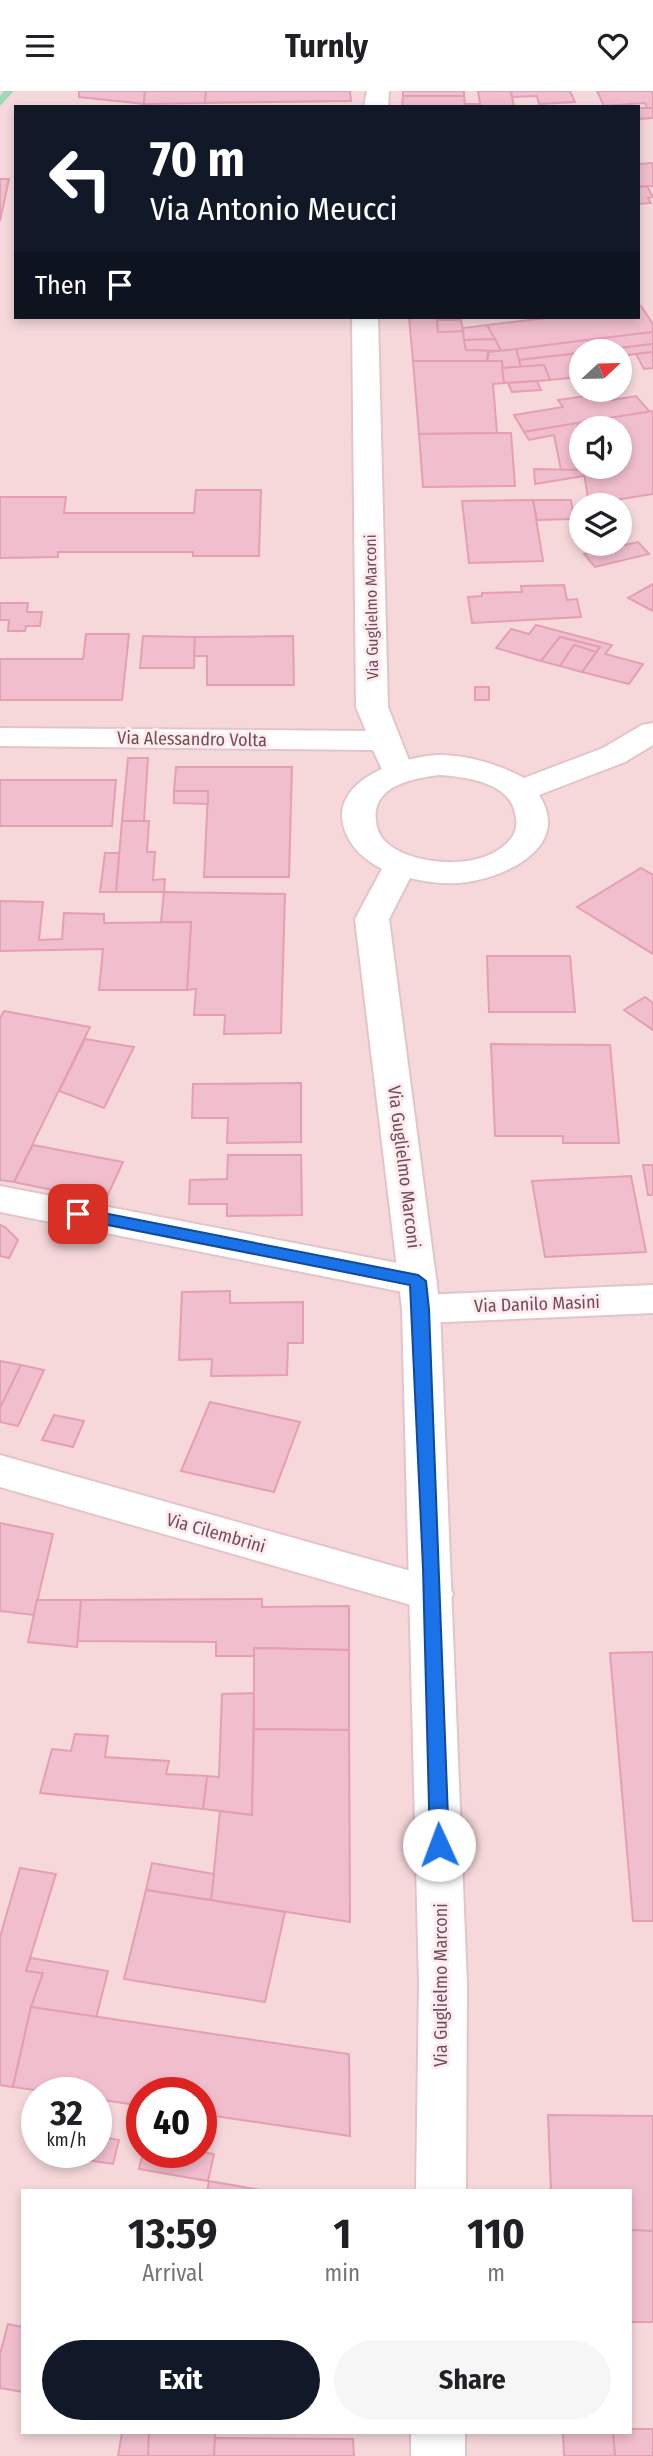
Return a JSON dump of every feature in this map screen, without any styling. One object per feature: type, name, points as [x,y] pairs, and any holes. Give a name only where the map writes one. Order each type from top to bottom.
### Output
[{"type":"street","name":"Via Guglielmo Marconi","points":[[365,319],[372,707],[398,773]]},
{"type":"street","points":[[519,791],[614,755],[653,732]]},
{"type":"street","name":"Via Alessandro Volta","points":[[0,737],[385,741]]},
{"type":"street","points":[[440,765],[484,772],[519,791],[529,805],[533,821],[529,836],[518,850],[500,862],[477,870],[452,873],[401,864],[377,852],[362,836],[357,818],[362,800],[376,785],[398,773],[440,765]]},
{"type":"street","name":"Via Guglielmo Marconi","points":[[401,864],[372,919],[420,1295],[443,1984],[441,2189]]},
{"type":"street","name":"Via Danilo Masini","points":[[0,1199],[420,1295],[653,1299]]},
{"type":"street","name":"Via Cilembrini","points":[[0,1471],[432,1594]]},
{"type":"street","points":[[438,2434],[438,2456]]},
{"type":"shaded area","points":[[0,91],[653,91],[653,2456],[0,2456]]},
{"type":"building","points":[[79,91],[145,91],[144,104],[79,97]]},
{"type":"building","points":[[145,91],[206,91],[205,103],[144,104]]},
{"type":"building","points":[[206,91],[350,91],[351,101],[205,103]]},
{"type":"building","points":[[403,91],[464,91],[464,96],[403,96]]},
{"type":"building","points":[[478,91],[511,91],[514,105],[402,105],[403,96],[464,96],[465,104],[480,104]]},
{"type":"building","points":[[511,91],[570,91],[575,102],[539,104],[537,96],[512,97]]},
{"type":"building","points":[[597,91],[653,91],[653,108],[647,108],[645,103],[604,105]]},
{"type":"building","points":[[640,108],[653,108],[653,118],[640,119]]},
{"type":"building","points":[[653,163],[653,186],[640,187],[640,164]]},
{"type":"building","points":[[0,179],[9,179],[0,221]]},
{"type":"building","points":[[647,186],[653,197],[648,198],[651,203],[640,204],[640,187]]},
{"type":"building","points":[[641,306],[653,324],[653,332],[597,339],[569,339],[569,342],[501,351],[487,325],[539,319],[640,319]]},
{"type":"building","points":[[409,319],[461,319],[437,320],[438,332],[463,331],[466,350],[488,349],[487,361],[413,361]]},
{"type":"building","points":[[437,320],[461,320],[463,331],[438,332]]},
{"type":"building","points":[[487,325],[495,339],[464,340],[463,328]]},
{"type":"building","points":[[653,332],[653,344],[632,346],[632,339],[595,339]]},
{"type":"building","points":[[495,339],[501,351],[466,350],[464,340]]},
{"type":"building","points":[[569,342],[569,354],[519,360],[516,349]]},
{"type":"building","points":[[653,344],[653,352],[632,355],[632,346]]},
{"type":"building","points":[[516,349],[521,367],[502,368],[502,361],[487,361],[489,352]]},
{"type":"building","points":[[653,352],[653,368],[644,369],[636,354]]},
{"type":"building","points":[[569,354],[569,378],[550,380],[544,365],[521,367],[519,360]]},
{"type":"building","points":[[413,361],[502,361],[504,383],[493,384],[497,433],[419,434]]},
{"type":"building","points":[[544,365],[550,380],[504,383],[502,368]]},
{"type":"building","points":[[537,381],[541,390],[512,392],[508,383]]},
{"type":"building","points":[[636,396],[650,412],[625,416],[569,416],[569,425],[524,432],[514,415],[563,407],[558,400],[569,398],[569,403],[632,403],[632,397]]},
{"type":"building","points":[[653,411],[653,494],[632,497],[632,493],[587,493],[585,479],[632,479],[632,416],[621,416]]},
{"type":"building","points":[[569,424],[569,470],[561,470],[554,435],[529,440],[524,432]]},
{"type":"building","points":[[511,433],[515,486],[423,487],[419,434]]},
{"type":"building","points":[[534,469],[569,470],[569,478],[535,484]]},
{"type":"building","points":[[196,490],[261,490],[259,556],[193,556],[193,552],[58,552],[58,557],[0,558],[0,497],[66,497],[64,513],[194,513]]},
{"type":"building","points":[[533,500],[543,561],[469,563],[462,501]]},
{"type":"building","points":[[533,500],[569,500],[569,519],[537,520]]},
{"type":"building","points":[[638,542],[649,554],[595,567],[586,556],[632,556],[632,543]]},
{"type":"building","points":[[653,584],[653,611],[628,598]]},
{"type":"building","points":[[564,585],[567,600],[577,599],[581,617],[472,623],[468,597],[482,596],[482,593],[522,592],[521,586]]},
{"type":"building","points":[[0,603],[28,603],[27,612],[42,612],[40,626],[26,626],[25,631],[8,631],[9,620],[0,620]]},
{"type":"building","points":[[536,625],[612,645],[605,654],[643,664],[629,684],[582,672],[600,647],[560,637],[541,661],[496,648],[511,629],[529,634]]},
{"type":"building","points":[[86,634],[129,634],[122,700],[0,700],[0,659],[83,659]]},
{"type":"building","points":[[143,636],[195,637],[194,668],[140,668]]},
{"type":"building","points":[[293,636],[294,685],[207,685],[207,656],[194,656],[195,637]]},
{"type":"building","points":[[560,637],[600,647],[596,652],[574,645],[560,666],[541,661]]},
{"type":"building","points":[[574,645],[596,652],[582,672],[560,666]]},
{"type":"building","points":[[475,687],[489,687],[489,700],[475,700]]},
{"type":"building","points":[[128,758],[148,758],[144,821],[122,821]]},
{"type":"building","points":[[176,767],[292,767],[289,877],[204,877],[208,791],[174,791]]},
{"type":"building","points":[[0,780],[116,780],[112,826],[0,826]]},
{"type":"building","points":[[174,791],[208,791],[208,804],[174,803]]},
{"type":"building","points":[[122,821],[149,821],[147,852],[155,852],[153,880],[165,879],[164,892],[116,892]]},
{"type":"building","points":[[105,853],[119,853],[116,892],[100,892]]},
{"type":"building","points":[[641,868],[653,875],[653,954],[577,907]]},
{"type":"building","points":[[164,892],[285,894],[281,1033],[224,1034],[225,1015],[194,1015],[196,989],[187,990],[191,922],[161,922]]},
{"type":"building","points":[[0,901],[43,902],[39,940],[62,939],[64,913],[104,914],[104,923],[191,922],[187,990],[99,990],[103,949],[0,951]]},
{"type":"building","points":[[487,956],[570,956],[575,1012],[489,1012]]},
{"type":"building","points":[[645,997],[653,1003],[653,1030],[624,1010]]},
{"type":"building","points":[[4,1011],[90,1027],[14,1182],[0,1180],[0,1018]]},
{"type":"building","points":[[85,1039],[134,1047],[104,1108],[59,1091]]},
{"type":"building","points":[[491,1044],[610,1045],[619,1143],[563,1143],[563,1136],[495,1136]]},
{"type":"building","points":[[301,1083],[301,1142],[227,1143],[228,1118],[192,1118],[193,1084]]},
{"type":"building","points":[[33,1145],[123,1162],[105,1201],[14,1182]]},
{"type":"building","points":[[228,1155],[301,1155],[302,1215],[227,1216],[227,1204],[189,1204],[190,1180],[227,1179]]},
{"type":"building","points":[[643,1165],[653,1165],[653,1195],[648,1195]]},
{"type":"building","points":[[631,1176],[646,1252],[545,1257],[532,1181]]},
{"type":"building","points":[[0,1225],[18,1240],[9,1258],[0,1256]]},
{"type":"building","points":[[230,1291],[230,1303],[303,1302],[303,1343],[288,1343],[287,1375],[211,1376],[212,1359],[179,1360],[182,1292]]},
{"type":"building","points":[[0,1361],[21,1365],[0,1408]]},
{"type":"building","points":[[21,1365],[44,1370],[18,1426],[0,1422],[0,1408]]},
{"type":"building","points":[[210,1402],[300,1422],[274,1492],[181,1471]]},
{"type":"building","points":[[54,1415],[84,1421],[73,1447],[42,1440]]},
{"type":"building","points":[[0,1523],[53,1534],[34,1615],[0,1611]]},
{"type":"building","points":[[262,1599],[262,1607],[349,1606],[349,1650],[254,1648],[256,1656],[216,1656],[216,1642],[77,1641],[81,1600]]},
{"type":"building","points":[[37,1600],[81,1600],[77,1647],[28,1642]]},
{"type":"building","points":[[254,1648],[349,1650],[349,1730],[254,1729]]},
{"type":"building","points":[[653,1652],[653,1921],[633,1921],[610,1653]]},
{"type":"building","points":[[254,1693],[252,1815],[203,1809],[207,1776],[219,1777],[222,1694]]},
{"type":"building","points":[[254,1729],[349,1730],[350,1922],[211,1900],[220,1811],[252,1815]]},
{"type":"building","points":[[75,1734],[108,1736],[105,1757],[169,1761],[166,1774],[207,1776],[203,1809],[40,1793],[52,1749],[71,1751]]},
{"type":"building","points":[[152,1863],[214,1874],[211,1900],[146,1890]]},
{"type":"building","points":[[20,1868],[56,1874],[26,1971],[43,1973],[31,2007],[13,2087],[0,2085],[0,1937]]},
{"type":"building","points":[[146,1890],[285,1912],[265,2002],[124,1979]]},
{"type":"building","points":[[31,1958],[108,1971],[96,2018],[31,2007],[43,1973],[26,1971]]},
{"type":"building","points":[[31,2007],[349,2054],[350,2136],[217,2116],[217,2077],[126,2077],[126,2104],[112,2101],[112,2077],[21,2077],[21,2088],[13,2087]]},
{"type":"building","points":[[548,2115],[653,2116],[653,2231],[632,2230],[632,2189],[551,2189]]},
{"type":"building","points":[[112,2139],[119,2140],[112,2164]]},
{"type":"building","points":[[139,2168],[211,2168],[208,2181]]},
{"type":"building","points":[[209,2181],[255,2189],[207,2189]]},
{"type":"building","points":[[632,2230],[653,2231],[653,2322],[632,2322]]},
{"type":"building","points":[[8,2324],[21,2327],[21,2392],[0,2388],[0,2354]]},
{"type":"building","points":[[632,2429],[653,2429],[653,2456],[615,2456],[613,2434],[632,2434]]},
{"type":"building","points":[[122,2434],[149,2434],[148,2456],[118,2456]]},
{"type":"building","points":[[149,2434],[215,2434],[214,2456],[148,2456]]},
{"type":"building","points":[[563,2434],[613,2434],[615,2456],[564,2456]]},
{"type":"building","points":[[215,2438],[353,2439],[354,2456],[214,2456]]},
{"type":"waterway","points":[[0,103],[9,91]]},
{"type":"route","points":[[78,1214],[418,1281],[432,1568],[439,1845]]}]
